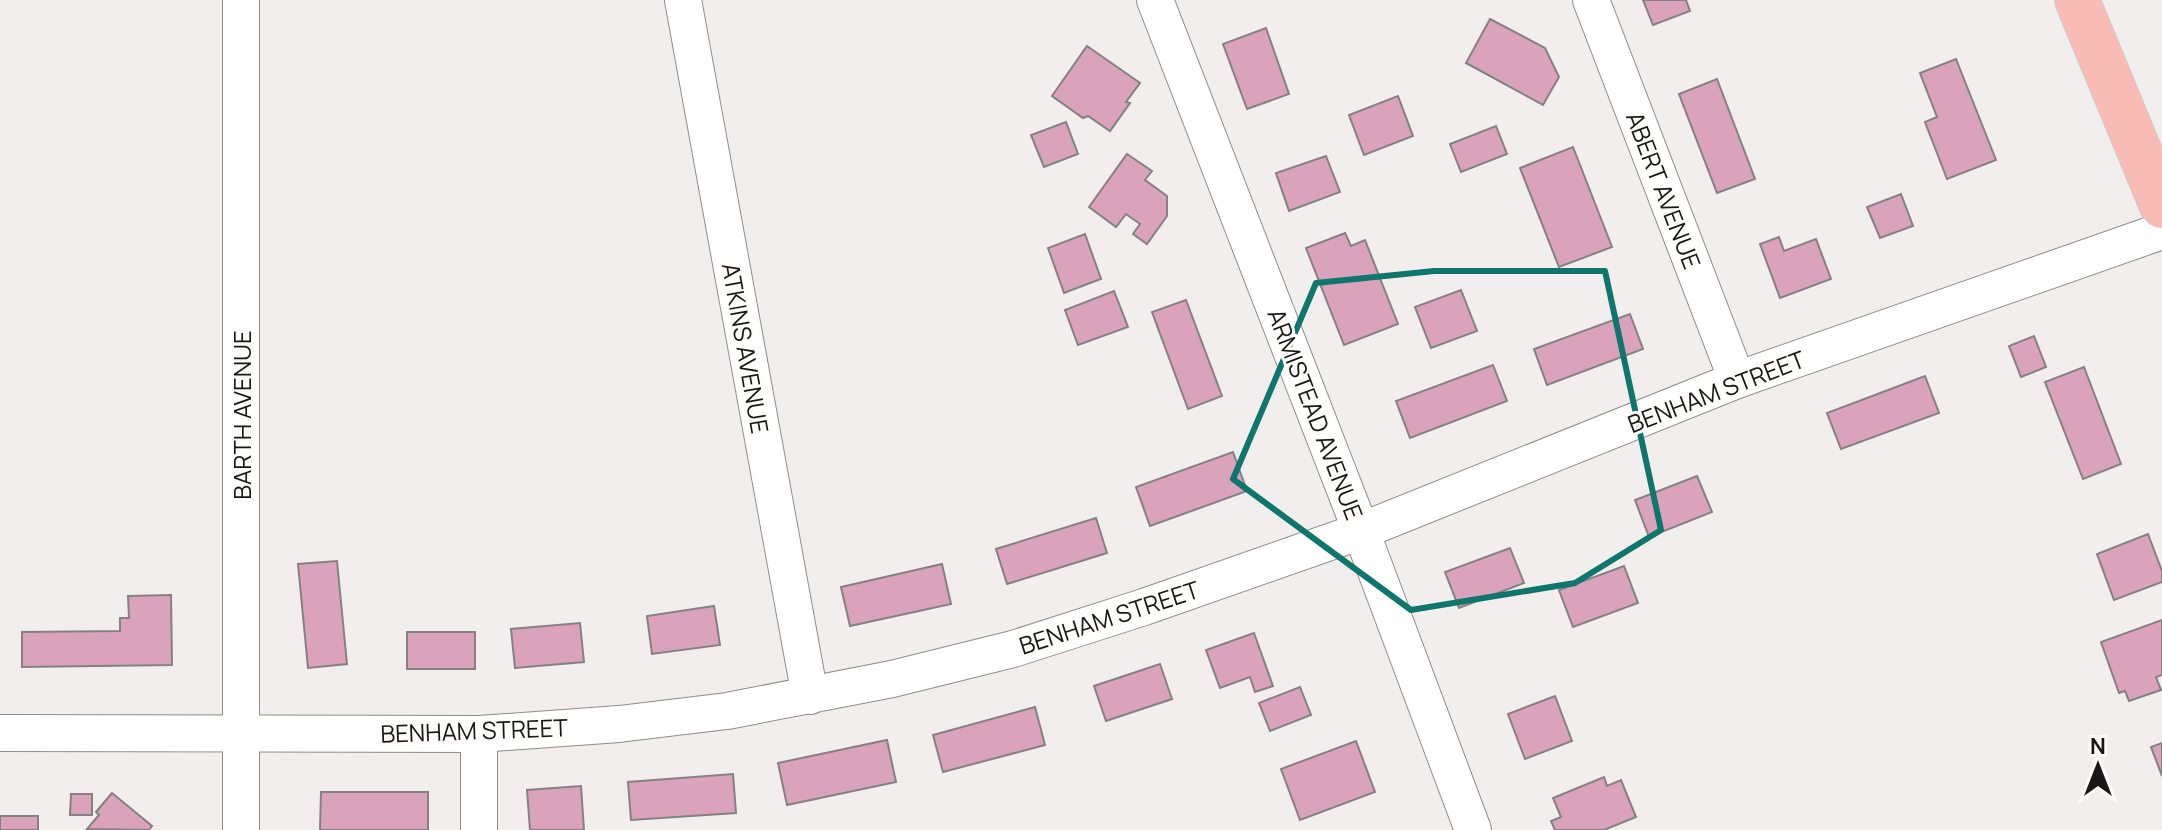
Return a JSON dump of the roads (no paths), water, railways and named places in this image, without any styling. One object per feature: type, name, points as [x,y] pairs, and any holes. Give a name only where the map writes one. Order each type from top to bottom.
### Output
[{"type":"main road","points":[[2077,0],[2162,206]]},
{"type":"street","name":"BARTH AVENUE","points":[[241,0],[241,830]]},
{"type":"street","name":"ATKINS AVENUE","points":[[683,0],[810,696]]},
{"type":"street","name":"ARMISTEAD AVENUE","points":[[1155,0],[1473,830]]},
{"type":"street","name":"ABERT AVENUE","points":[[1591,0],[1737,380]]},
{"type":"street","name":"BENHAM STREET","points":[[0,733],[479,734],[619,724],[727,711],[892,679],[1013,649],[1361,531],[1737,380],[2162,231]]},
{"type":"street","points":[[479,734],[479,830]]}]
